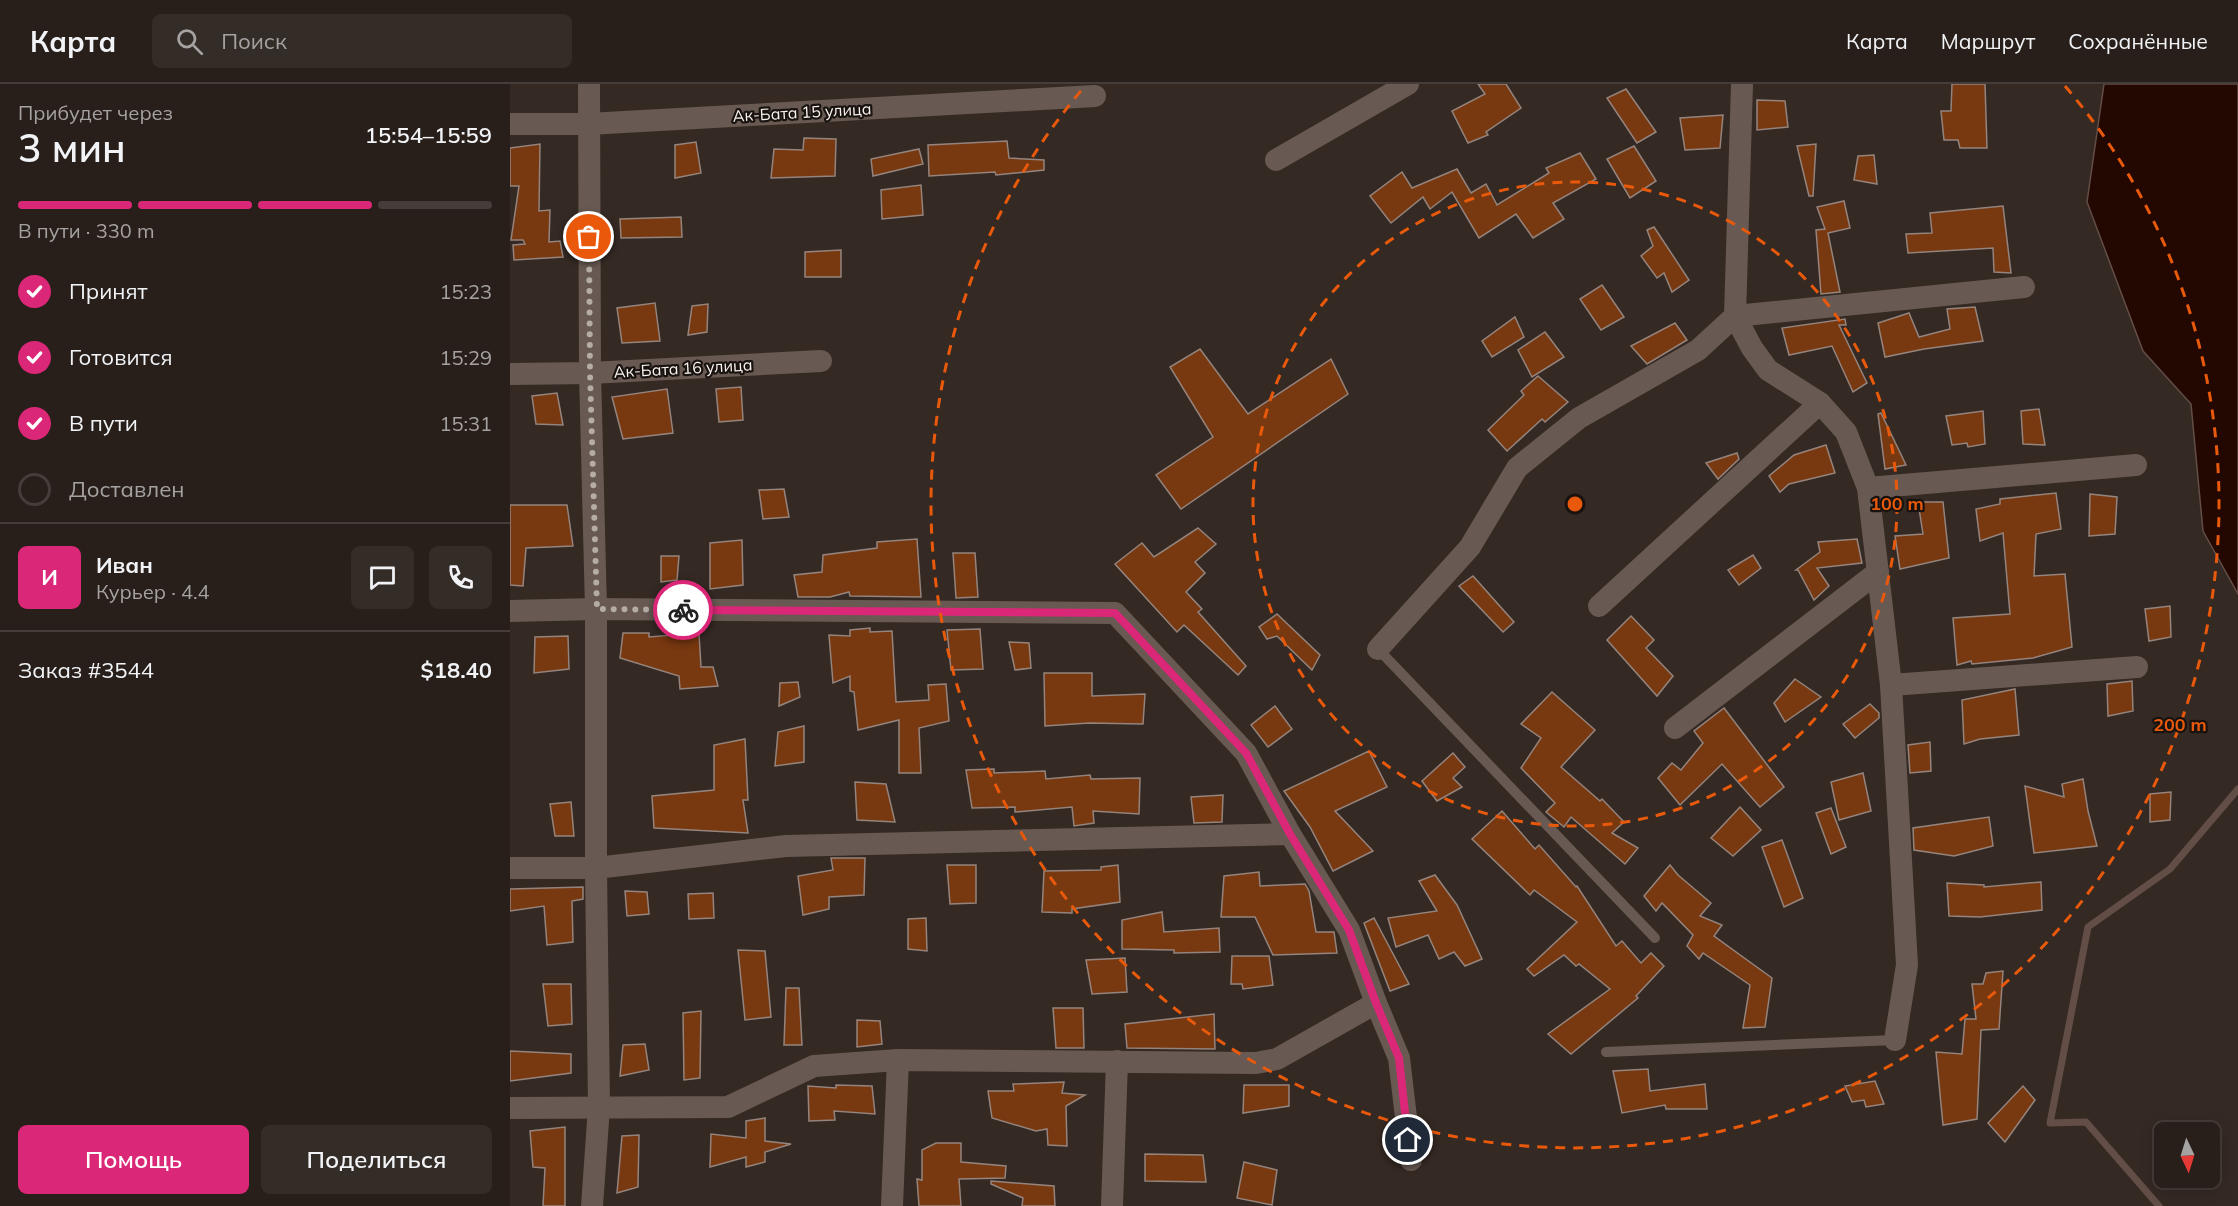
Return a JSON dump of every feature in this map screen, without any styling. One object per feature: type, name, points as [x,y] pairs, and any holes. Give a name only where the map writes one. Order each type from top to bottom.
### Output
[{"type":"street","points":[[589,84],[590,373],[597,609],[596,868],[599,1107],[592,1206]]},
{"type":"street","points":[[1276,160],[1408,84]]},
{"type":"street","points":[[1742,84],[1734,316],[1752,348],[1768,370],[1820,403],[1846,432],[1868,488],[1891,685],[1907,965],[1895,1040]]},
{"type":"street","name":"Ак-Бата 15 улица","points":[[510,124],[588,124],[1095,96]]},
{"type":"street","points":[[1378,649],[1470,547],[1517,468],[1579,418],[1698,350],[1734,316],[2024,287]]},
{"type":"street","name":"Ак-Бата 16 улица","points":[[510,374],[590,373],[821,361]]},
{"type":"street","points":[[1599,606],[1820,403]]},
{"type":"street","points":[[1868,488],[2136,465]]},
{"type":"street","points":[[1675,728],[1878,572]]},
{"type":"street","points":[[510,611],[597,609],[1115,613],[1246,753],[1290,834],[1349,930],[1399,1058],[1411,1160]]},
{"type":"street","points":[[1891,685],[2138,667]]},
{"type":"street","points":[[510,868],[596,868],[786,846],[1290,834]]},
{"type":"street","points":[[510,1108],[728,1107],[814,1065],[898,1060],[1256,1063],[1277,1059],[1376,1003]]},
{"type":"street","points":[[892,1206],[898,1060]]},
{"type":"street","points":[[1112,1206],[1117,1062]]},
{"type":"lane","points":[[1378,649],[1655,938]]},
{"type":"lane","points":[[1606,1052],[1895,1040]]},
{"type":"shaded area","points":[[2104,84],[2238,84],[2238,594],[2203,531],[2191,404],[2143,351],[2087,202]]},
{"type":"building","points":[[1478,84],[1506,84],[1521,108],[1486,132],[1488,135],[1468,143],[1452,111],[1485,94]]},
{"type":"building","points":[[1952,84],[1985,84],[1987,148],[1960,148],[1958,140],[1944,140],[1941,111],[1951,111]]},
{"type":"building","points":[[1626,89],[1656,132],[1637,143],[1607,98]]},
{"type":"building","points":[[1757,100],[1785,101],[1788,127],[1757,130]]},
{"type":"building","points":[[1723,115],[1720,148],[1685,150],[1680,118]]},
{"type":"building","points":[[804,138],[836,139],[835,176],[771,178],[774,149],[803,150]]},
{"type":"building","points":[[1007,141],[1009,158],[1044,160],[1044,170],[996,175],[995,172],[929,176],[928,145]]},
{"type":"building","points":[[696,142],[701,173],[675,178],[675,145]]},
{"type":"building","points":[[540,144],[539,211],[550,210],[549,242],[560,241],[563,257],[514,260],[513,245],[525,244],[523,240],[511,240],[519,186],[510,186],[510,148]]},
{"type":"building","points":[[1816,144],[1813,196],[1809,196],[1797,146]]},
{"type":"building","points":[[1634,146],[1656,181],[1630,198],[1607,159]]},
{"type":"building","points":[[919,149],[923,164],[873,176],[871,159]]},
{"type":"building","points":[[1580,153],[1596,179],[1553,203],[1564,219],[1533,238],[1516,214],[1479,238],[1452,192],[1430,209],[1423,197],[1391,223],[1370,196],[1402,172],[1412,188],[1457,169],[1471,193],[1486,184],[1497,205],[1549,173],[1546,168]]},
{"type":"building","points":[[1874,155],[1877,184],[1854,180],[1858,156]]},
{"type":"building","points":[[921,185],[923,215],[882,219],[881,190]]},
{"type":"building","points":[[1844,201],[1850,228],[1828,233],[1840,292],[1821,294],[1816,230],[1825,229],[1817,207]]},
{"type":"building","points":[[2003,206],[2011,273],[1994,272],[1993,248],[1908,253],[1906,234],[1932,233],[1930,213]]},
{"type":"building","points":[[681,217],[682,237],[621,238],[620,219]]},
{"type":"building","points":[[1654,227],[1689,280],[1672,292],[1664,273],[1657,278],[1641,256],[1653,246],[1647,230]]},
{"type":"building","points":[[841,250],[841,277],[805,277],[805,252]]},
{"type":"building","points":[[1602,285],[1624,317],[1601,330],[1580,299]]},
{"type":"building","points":[[655,303],[660,341],[622,343],[617,308]]},
{"type":"building","points":[[708,304],[707,332],[688,335],[692,306]]},
{"type":"building","points":[[1975,307],[1983,341],[1885,357],[1878,323],[1909,313],[1919,337],[1950,329],[1947,309]]},
{"type":"building","points":[[1515,317],[1524,337],[1492,357],[1482,341]]},
{"type":"building","points":[[1845,319],[1846,325],[1839,325],[1867,383],[1853,392],[1832,346],[1789,355],[1782,328]]},
{"type":"building","points":[[1675,323],[1687,340],[1647,364],[1631,346]]},
{"type":"building","points":[[1545,332],[1564,357],[1532,377],[1518,350]]},
{"type":"building","points":[[1200,349],[1248,414],[1331,359],[1348,394],[1181,509],[1156,475],[1213,437],[1170,367]]},
{"type":"building","points":[[1538,376],[1568,402],[1545,422],[1542,419],[1507,451],[1488,430],[1524,395],[1521,391]]},
{"type":"building","points":[[741,387],[743,420],[719,422],[716,389]]},
{"type":"building","points":[[667,389],[673,433],[623,439],[612,397]]},
{"type":"building","points":[[557,393],[563,425],[536,424],[532,396]]},
{"type":"building","points":[[2039,409],[2045,445],[2023,444],[2021,411]]},
{"type":"building","points":[[1983,411],[1985,444],[1968,447],[1967,443],[1952,445],[1946,416]]},
{"type":"building","points":[[1881,413],[1906,465],[1885,469],[1878,414]]},
{"type":"building","points":[[1826,445],[1835,473],[1789,484],[1780,492],[1769,476],[1794,455]]},
{"type":"building","points":[[1737,453],[1739,459],[1718,479],[1706,463]]},
{"type":"building","points":[[784,489],[789,517],[763,519],[759,490]]},
{"type":"building","points":[[2056,493],[2061,529],[2036,534],[2034,576],[2065,574],[2072,647],[2033,658],[1972,664],[1971,661],[1957,665],[1953,618],[2010,614],[2003,533],[1980,541],[1976,509],[2000,504],[2000,499]]},
{"type":"building","points":[[2090,494],[2117,497],[2115,534],[2089,536]]},
{"type":"building","points":[[1918,502],[1943,502],[1949,558],[1900,569],[1895,536],[1923,534]]},
{"type":"building","points":[[510,505],[567,505],[573,546],[526,548],[523,586],[510,585]]},
{"type":"building","points":[[1198,528],[1216,544],[1195,562],[1205,573],[1186,592],[1202,609],[1198,612],[1246,666],[1238,675],[1184,625],[1177,632],[1115,564],[1142,543],[1154,557]]},
{"type":"building","points":[[917,539],[921,597],[850,596],[849,592],[830,597],[798,597],[794,575],[822,572],[823,555],[877,548],[877,542]]},
{"type":"building","points":[[1857,539],[1862,563],[1817,568],[1829,586],[1814,600],[1796,570],[1820,552],[1818,542]]},
{"type":"building","points":[[742,540],[743,585],[710,589],[710,543]]},
{"type":"building","points":[[953,553],[975,553],[978,597],[956,598]]},
{"type":"building","points":[[1753,555],[1761,568],[1739,585],[1728,570]]},
{"type":"building","points":[[661,556],[679,556],[677,580],[661,582]]},
{"type":"building","points":[[1473,576],[1514,622],[1503,632],[1459,586]]},
{"type":"building","points":[[2170,606],[2171,637],[2149,641],[2145,609]]},
{"type":"building","points":[[1277,614],[1320,655],[1312,670],[1277,636],[1267,639],[1259,627]]},
{"type":"building","points":[[1631,616],[1654,640],[1646,648],[1673,676],[1657,696],[1607,640]]},
{"type":"building","points":[[870,628],[870,632],[892,631],[896,702],[929,700],[928,685],[946,684],[949,721],[919,728],[921,773],[899,773],[899,720],[858,730],[854,692],[850,691],[850,676],[833,683],[829,635],[850,636],[850,630]]},
{"type":"building","points":[[980,629],[983,669],[951,670],[947,630]]},
{"type":"building","points":[[623,633],[649,633],[649,637],[699,633],[701,667],[713,667],[718,686],[680,689],[679,676],[620,658]]},
{"type":"building","points":[[568,636],[569,669],[534,673],[535,637]]},
{"type":"building","points":[[1009,642],[1029,643],[1031,668],[1015,670]]},
{"type":"building","points":[[1044,673],[1092,673],[1092,696],[1145,694],[1143,724],[1089,723],[1045,726]]},
{"type":"building","points":[[1795,679],[1821,697],[1785,722],[1774,703]]},
{"type":"building","points":[[2132,681],[2133,711],[2108,716],[2107,684]]},
{"type":"building","points":[[798,682],[800,697],[779,706],[780,683]]},
{"type":"building","points":[[2015,689],[2019,735],[1980,739],[1964,744],[1962,700]]},
{"type":"building","points":[[1552,692],[1595,730],[1561,767],[1600,801],[1602,799],[1624,822],[1612,833],[1638,848],[1625,864],[1571,817],[1564,827],[1546,812],[1555,803],[1521,768],[1541,738],[1521,724]]},
{"type":"building","points":[[1870,704],[1879,713],[1879,718],[1855,738],[1843,724]]},
{"type":"building","points":[[1275,706],[1292,729],[1268,747],[1251,725]]},
{"type":"building","points":[[1724,708],[1784,787],[1760,807],[1722,764],[1680,805],[1658,778],[1672,763],[1681,770],[1703,743],[1694,731]]},
{"type":"building","points":[[804,726],[804,762],[775,766],[778,732]]},
{"type":"building","points":[[745,739],[748,800],[743,800],[748,833],[654,828],[652,796],[714,790],[714,745]]},
{"type":"building","points":[[1930,742],[1931,771],[1910,773],[1908,745]]},
{"type":"building","points":[[1369,751],[1387,787],[1335,811],[1373,851],[1333,871],[1310,827],[1284,791]]},
{"type":"building","points":[[1453,753],[1465,767],[1453,778],[1462,787],[1437,801],[1422,781]]},
{"type":"building","points":[[994,769],[994,773],[1045,771],[1046,779],[1090,775],[1091,779],[1140,778],[1139,814],[1093,811],[1094,823],[1074,826],[1072,807],[1015,812],[1015,807],[972,808],[966,770]]},
{"type":"building","points":[[1863,773],[1871,811],[1839,820],[1831,782]]},
{"type":"building","points":[[2083,779],[2097,846],[2034,853],[2025,786],[2064,797],[2062,784]]},
{"type":"building","points":[[855,782],[886,784],[895,822],[857,820]]},
{"type":"building","points":[[2171,792],[2170,820],[2150,822],[2150,794]]},
{"type":"building","points":[[1223,795],[1222,822],[1194,823],[1191,797]]},
{"type":"building","points":[[571,802],[574,836],[555,836],[550,804]]},
{"type":"building","points":[[1740,807],[1761,830],[1733,856],[1711,838]]},
{"type":"building","points":[[1831,808],[1846,847],[1831,854],[1816,813]]},
{"type":"building","points":[[1502,811],[1535,849],[1539,845],[1577,886],[1616,946],[1622,941],[1641,963],[1651,953],[1664,966],[1636,996],[1638,998],[1571,1054],[1548,1034],[1610,989],[1564,955],[1534,976],[1527,969],[1577,922],[1534,890],[1530,895],[1472,839]]},
{"type":"building","points":[[1989,817],[1993,846],[1954,856],[1914,850],[1913,828]]},
{"type":"building","points":[[1782,840],[1803,898],[1784,907],[1762,847]]},
{"type":"building","points":[[831,858],[865,858],[864,895],[829,897],[829,909],[803,915],[798,876],[833,870]]},
{"type":"building","points":[[947,865],[976,865],[976,903],[950,904]]},
{"type":"building","points":[[1118,865],[1120,902],[1072,909],[1072,913],[1042,912],[1044,871],[1101,870],[1101,867]]},
{"type":"building","points":[[1670,865],[1678,875],[1711,903],[1700,916],[1722,925],[1714,936],[1772,978],[1765,1027],[1743,1028],[1750,985],[1703,953],[1699,959],[1687,946],[1693,935],[1662,903],[1656,911],[1644,896]]},
{"type":"building","points":[[1259,872],[1260,886],[1305,884],[1309,891],[1316,932],[1334,932],[1337,953],[1273,955],[1255,917],[1221,917],[1224,876]]},
{"type":"building","points":[[1435,875],[1457,905],[1482,959],[1465,966],[1454,952],[1439,959],[1428,935],[1396,947],[1388,918],[1437,911],[1419,881]]},
{"type":"building","points":[[2041,882],[2042,910],[1980,917],[1949,916],[1947,883],[1984,885],[1984,887]]},
{"type":"building","points":[[583,887],[583,899],[572,901],[573,942],[547,945],[544,906],[510,911],[510,889]]},
{"type":"building","points":[[625,891],[647,892],[649,914],[627,916]]},
{"type":"building","points":[[713,893],[714,918],[689,919],[688,894]]},
{"type":"building","points":[[1162,912],[1164,932],[1219,928],[1220,952],[1174,953],[1174,950],[1122,949],[1122,920]]},
{"type":"building","points":[[926,918],[927,951],[908,949],[908,919]]},
{"type":"building","points":[[1374,918],[1409,984],[1390,991],[1364,923]]},
{"type":"building","points":[[738,950],[765,951],[771,1017],[745,1020]]},
{"type":"building","points":[[1232,956],[1269,956],[1273,985],[1243,989],[1242,984],[1231,984]]},
{"type":"building","points":[[1125,958],[1127,992],[1092,994],[1086,960]]},
{"type":"building","points":[[2003,971],[1999,1029],[1981,1030],[1977,1119],[1943,1125],[1936,1052],[1962,1054],[1965,1019],[1976,1019],[1972,984],[1983,984],[1986,973]]},
{"type":"building","points":[[543,984],[571,984],[572,1024],[548,1026]]},
{"type":"building","points":[[786,988],[799,988],[802,1045],[784,1045]]},
{"type":"building","points":[[1053,1008],[1083,1008],[1084,1048],[1056,1048]]},
{"type":"building","points":[[701,1011],[700,1078],[684,1080],[683,1013]]},
{"type":"building","points":[[1214,1014],[1215,1049],[1127,1048],[1125,1024]]},
{"type":"building","points":[[857,1020],[880,1021],[882,1044],[857,1047]]},
{"type":"building","points":[[645,1044],[649,1070],[620,1076],[623,1045]]},
{"type":"building","points":[[510,1051],[571,1054],[571,1073],[510,1081]]},
{"type":"building","points":[[1648,1069],[1650,1091],[1705,1084],[1707,1109],[1666,1109],[1665,1105],[1622,1113],[1613,1071]]},
{"type":"building","points":[[1875,1081],[1884,1104],[1866,1107],[1864,1100],[1852,1102],[1845,1086]]},
{"type":"building","points":[[1064,1082],[1062,1093],[1085,1095],[1066,1106],[1067,1146],[1048,1145],[1047,1129],[1036,1131],[992,1118],[988,1091],[1014,1091],[1013,1084]]},
{"type":"building","points":[[836,1085],[872,1086],[875,1114],[834,1111],[835,1120],[809,1121],[808,1086],[836,1088]]},
{"type":"building","points":[[1244,1085],[1289,1085],[1289,1106],[1243,1113]]},
{"type":"building","points":[[2023,1086],[2035,1100],[2005,1142],[1988,1123]]},
{"type":"building","points":[[765,1118],[765,1141],[791,1144],[765,1152],[765,1162],[746,1167],[746,1157],[710,1167],[711,1134],[746,1138],[746,1121]]},
{"type":"building","points":[[565,1127],[565,1206],[543,1206],[545,1168],[533,1167],[530,1131]]},
{"type":"building","points":[[639,1135],[638,1187],[617,1193],[622,1136]]},
{"type":"building","points":[[936,1143],[961,1143],[961,1162],[1006,1166],[1005,1178],[959,1179],[961,1206],[919,1206],[917,1179],[922,1180],[922,1150]]},
{"type":"building","points":[[1145,1154],[1203,1155],[1206,1182],[1145,1181]]},
{"type":"building","points":[[1244,1162],[1277,1170],[1272,1205],[1237,1198]]},
{"type":"building","points":[[991,1181],[1054,1186],[1055,1206],[1022,1206],[1023,1198],[991,1184]]},
{"type":"waterway","points":[[2159,1206],[2086,1122],[2050,1123],[2088,927],[2170,869],[2238,789]]},
{"type":"way so far","points":[[589,237],[590,373],[597,609],[683,610]]},
{"type":"route","points":[[683,610],[1115,613],[1246,753],[1290,834],[1349,930],[1399,1058],[1408,1140]]}]
